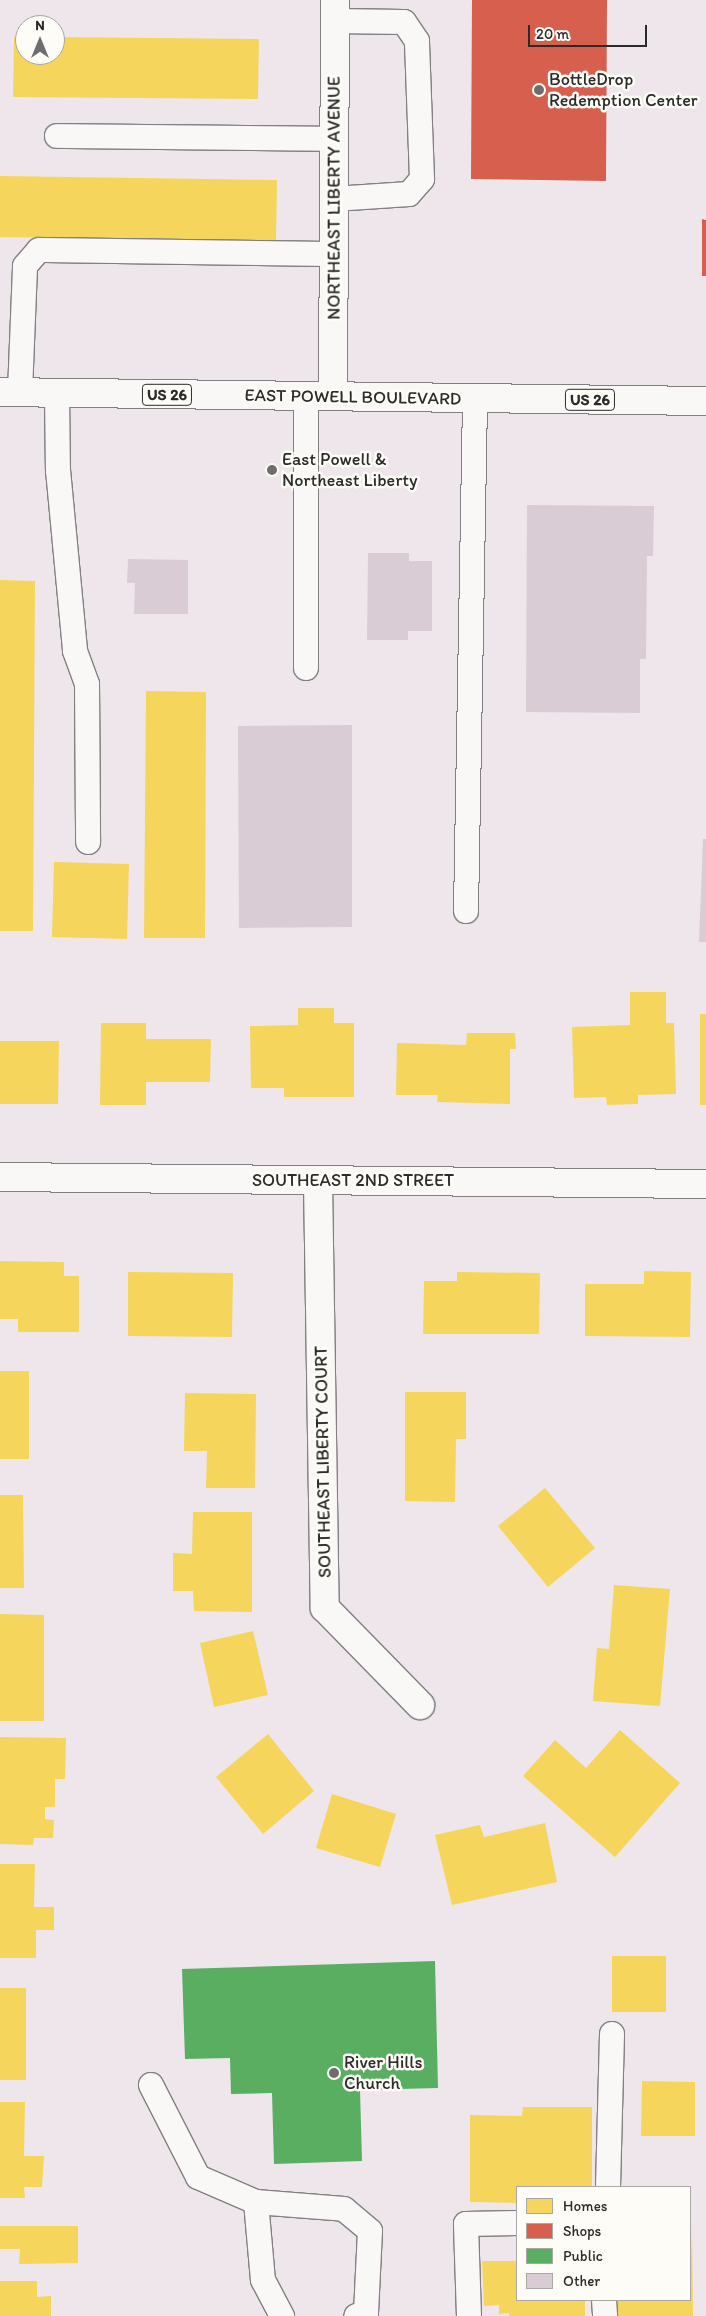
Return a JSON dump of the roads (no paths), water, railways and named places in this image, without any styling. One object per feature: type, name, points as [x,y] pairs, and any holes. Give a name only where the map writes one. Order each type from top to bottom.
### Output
[{"type":"street","name":"NORTHEAST LIBERTY AVENUE","points":[[333,396],[335,10]]},
{"type":"street","name":"EAST POWELL BOULEVARD","points":[[10,392],[706,401]]},
{"type":"street","name":"SOUTHEAST 2ND STREET","points":[[0,1177],[706,1184]]},
{"type":"street","name":"SOUTHEAST LIBERTY COURT","points":[[318,1181],[325,1608],[420,1705]]},
{"type":"lane","points":[[334,199],[409,194],[422,179],[417,41],[404,22],[335,10]]},
{"type":"lane","points":[[57,136],[334,139]]},
{"type":"lane","points":[[10,392],[25,266],[39,250],[334,254]]},
{"type":"lane","points":[[57,393],[58,470],[74,650],[87,684],[88,842]]},
{"type":"lane","points":[[306,396],[306,668]]},
{"type":"lane","points":[[466,911],[475,398]]},
{"type":"lane","points":[[608,2186],[612,2034]]},
{"type":"lane","points":[[151,2085],[198,2177],[256,2202],[344,2209],[370,2232],[366,2313],[356,2316]]},
{"type":"lane","points":[[256,2202],[262,2280],[282,2316]]},
{"type":"lane","points":[[469,2316],[466,2224],[516,2224]]},
{"type":"lane","points":[[604,2301],[605,2316]]},
{"type":"place","name":"BottleDrop Redemption Center","points":[[539,90]]},
{"type":"place","name":"East Powell & Northeast Liberty","points":[[272,470]]},
{"type":"place","name":"River Hills Church","points":[[334,2073]]}]
